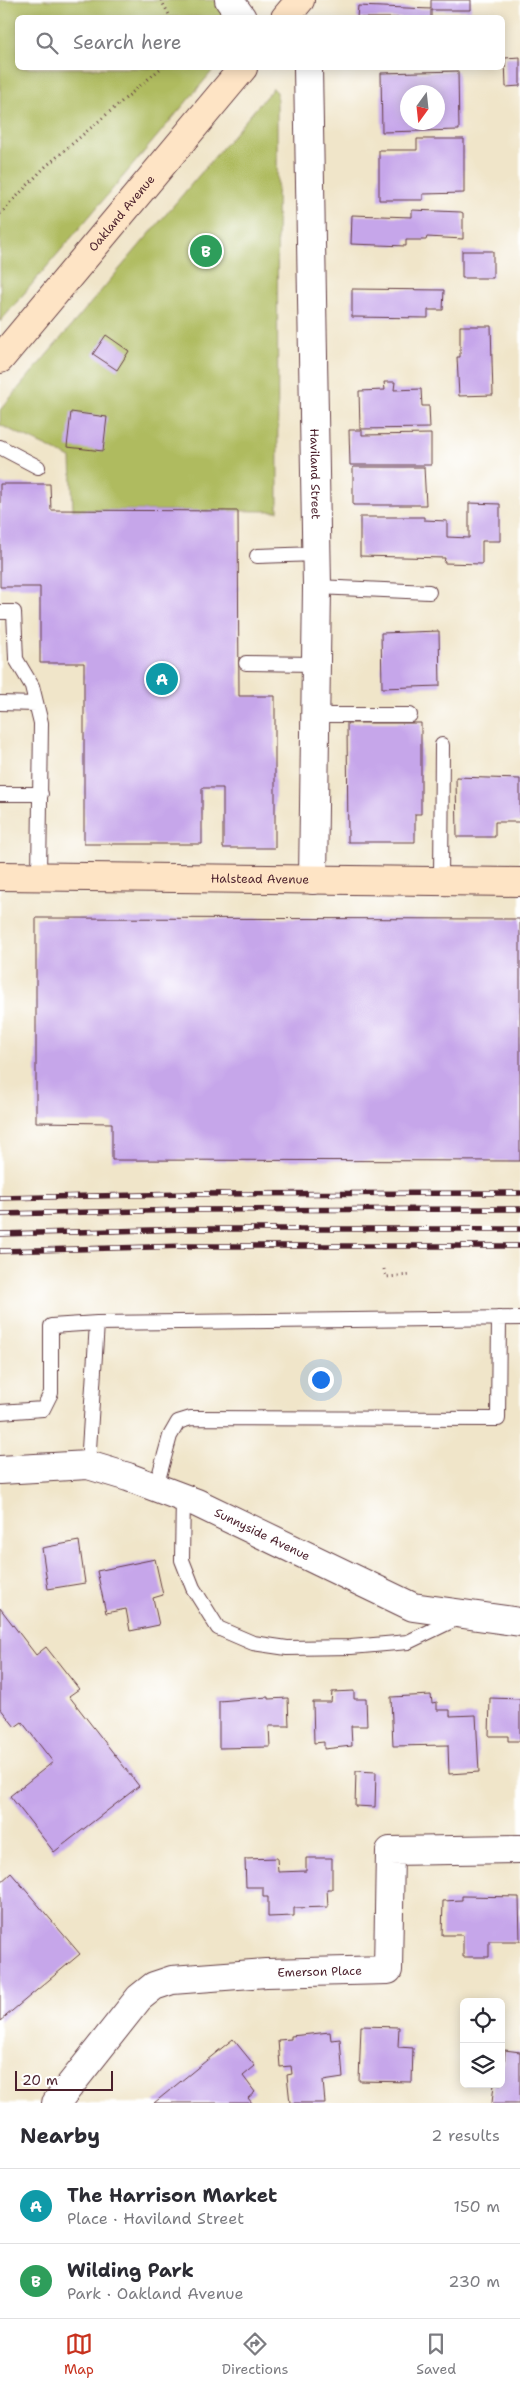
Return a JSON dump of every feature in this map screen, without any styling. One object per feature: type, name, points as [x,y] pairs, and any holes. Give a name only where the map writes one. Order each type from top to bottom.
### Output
[{"type":"street","points":[[229,0],[240,15]]},
{"type":"street","points":[[288,15],[301,0]]},
{"type":"street","points":[[301,0],[303,15]]},
{"type":"street","name":"Oakland Avenue","points":[[0,359],[241,70]]},
{"type":"street","name":"Haviland Street","points":[[308,70],[317,554],[313,880]]},
{"type":"street","name":"Halstead Avenue","points":[[0,876],[520,882]]},
{"type":"street","name":"Sunnyside Avenue","points":[[0,1470],[88,1465],[183,1497],[413,1607],[520,1622]]},
{"type":"street","name":"Emerson Place","points":[[56,2103],[139,1998],[154,1986],[172,1980],[266,1973],[388,1970],[390,1851],[520,1849]]},
{"type":"lane","points":[[0,447],[38,467]]},
{"type":"lane","points":[[257,556],[317,554]]},
{"type":"lane","points":[[317,588],[429,592]]},
{"type":"lane","points":[[0,612],[14,612],[16,659],[32,686],[41,722],[39,877]]},
{"type":"lane","points":[[246,664],[316,664]]},
{"type":"lane","points":[[0,703],[36,704]]},
{"type":"lane","points":[[315,715],[410,715]]},
{"type":"lane","points":[[441,880],[442,745]]},
{"type":"lane","points":[[0,794],[41,794]]},
{"type":"lane","points":[[156,1487],[170,1436],[178,1422],[191,1418],[498,1419],[499,1318]]},
{"type":"lane","points":[[0,1412],[42,1409],[51,1393],[51,1326],[97,1323],[520,1318]]},
{"type":"lane","points":[[88,1465],[97,1323]]},
{"type":"lane","points":[[183,1497],[182,1560],[193,1588],[218,1628],[253,1643],[287,1648],[351,1647],[408,1642],[465,1614]]},
{"type":"path","points":[[161,0],[169,15]]},
{"type":"path","points":[[0,214],[44,168],[159,70]]},
{"type":"path","points":[[384,1269],[386,1277],[411,1275]]},
{"type":"green space","points":[[0,0],[215,0],[226,15],[15,15],[15,70],[213,70],[0,322]]},
{"type":"green space","points":[[273,88],[277,92],[278,511],[73,510],[71,458],[0,425],[0,410]]},
{"type":"building","points":[[431,0],[471,0],[471,10],[431,10],[431,15],[357,15],[358,6],[431,9]]},
{"type":"building","points":[[520,57],[520,86],[506,87],[505,58]]},
{"type":"building","points":[[458,71],[459,130],[382,132],[381,73]]},
{"type":"building","points":[[417,139],[464,139],[464,193],[423,194],[423,200],[379,200],[379,150],[417,150]]},
{"type":"building","points":[[412,210],[463,213],[463,239],[427,237],[426,240],[406,240],[406,246],[351,244],[352,215],[412,217]]},
{"type":"building","points":[[462,251],[493,251],[493,278],[462,278]]},
{"type":"building","points":[[352,289],[444,290],[443,310],[428,310],[428,318],[352,317]]},
{"type":"building","points":[[460,326],[491,326],[493,395],[459,396],[457,357],[460,357]]},
{"type":"building","points":[[106,335],[129,351],[117,370],[93,354]]},
{"type":"building","points":[[384,382],[395,382],[394,390],[421,389],[422,406],[429,406],[430,428],[360,429],[359,391],[385,390]]},
{"type":"building","points":[[71,412],[107,417],[103,451],[67,447]]},
{"type":"building","points":[[349,430],[362,430],[362,435],[431,434],[431,465],[350,465]]},
{"type":"building","points":[[353,467],[424,467],[426,505],[353,505]]},
{"type":"building","points":[[0,484],[50,484],[51,510],[238,511],[239,696],[275,696],[275,848],[223,848],[223,788],[202,788],[202,844],[84,844],[84,663],[40,663],[40,587],[0,587]]},
{"type":"building","points":[[469,503],[500,504],[500,541],[482,541],[482,564],[444,563],[445,558],[360,556],[360,517],[424,517],[424,520],[447,521],[447,537],[469,538]]},
{"type":"building","points":[[439,631],[440,686],[382,688],[381,633]]},
{"type":"building","points":[[347,723],[421,723],[421,814],[415,814],[415,842],[348,842]]},
{"type":"building","points":[[456,777],[520,779],[520,822],[495,822],[495,837],[457,837]]},
{"type":"building","points":[[36,918],[520,919],[520,1161],[112,1160],[112,1123],[36,1122]]},
{"type":"building","points":[[79,1541],[85,1583],[48,1589],[42,1548]]},
{"type":"building","points":[[155,1559],[163,1595],[153,1598],[159,1625],[130,1631],[126,1609],[106,1613],[97,1571]]},
{"type":"building","points":[[0,1608],[36,1655],[46,1647],[79,1689],[69,1696],[139,1786],[54,1852],[10,1796],[53,1762],[22,1722],[15,1727],[0,1708]]},
{"type":"building","points":[[354,1691],[354,1699],[366,1699],[367,1726],[351,1726],[352,1746],[324,1749],[324,1742],[314,1743],[313,1702],[331,1702],[332,1692]]},
{"type":"building","points":[[431,1695],[432,1703],[437,1702],[437,1710],[450,1710],[450,1716],[476,1715],[479,1772],[449,1774],[448,1745],[393,1746],[391,1697]]},
{"type":"building","points":[[268,1697],[268,1699],[288,1698],[289,1726],[269,1726],[270,1747],[219,1748],[219,1701]]},
{"type":"building","points":[[490,1698],[520,1699],[520,1741],[508,1741],[508,1736],[489,1736]]},
{"type":"building","points":[[356,1771],[376,1772],[375,1807],[355,1806]]},
{"type":"building","points":[[277,1858],[278,1872],[306,1871],[306,1858],[332,1858],[332,1889],[327,1889],[328,1907],[294,1908],[294,1916],[268,1917],[268,1897],[263,1897],[263,1887],[246,1887],[245,1859]]},
{"type":"building","points":[[11,1873],[80,1954],[0,2021],[0,1883]]},
{"type":"building","points":[[462,1896],[519,1897],[520,1941],[489,1941],[489,1957],[463,1957],[463,1935],[442,1935],[443,1901],[462,1900]]},
{"type":"building","points":[[361,2026],[399,2027],[398,2047],[413,2048],[412,2082],[359,2081]]},
{"type":"building","points":[[330,2032],[331,2040],[340,2039],[343,2078],[323,2081],[325,2103],[290,2103],[287,2075],[292,2074],[291,2066],[280,2067],[278,2040],[291,2039],[291,2036]]},
{"type":"building","points":[[233,2039],[255,2066],[243,2076],[255,2092],[248,2098],[252,2103],[154,2103]]},
{"type":"building","points":[[505,2050],[520,2052],[520,2103],[492,2103],[494,2088],[505,2088]]},
{"type":"railway","points":[[0,1198],[187,1194],[520,1193]]},
{"type":"railway","points":[[0,1214],[190,1210],[520,1209]]},
{"type":"railway","points":[[0,1234],[189,1229],[520,1229]]},
{"type":"railway","points":[[0,1251],[189,1246],[520,1246]]},
{"type":"place","name":"Wilding Park","points":[[206,251]]},
{"type":"place","name":"The Harrison Market","points":[[162,679]]}]
